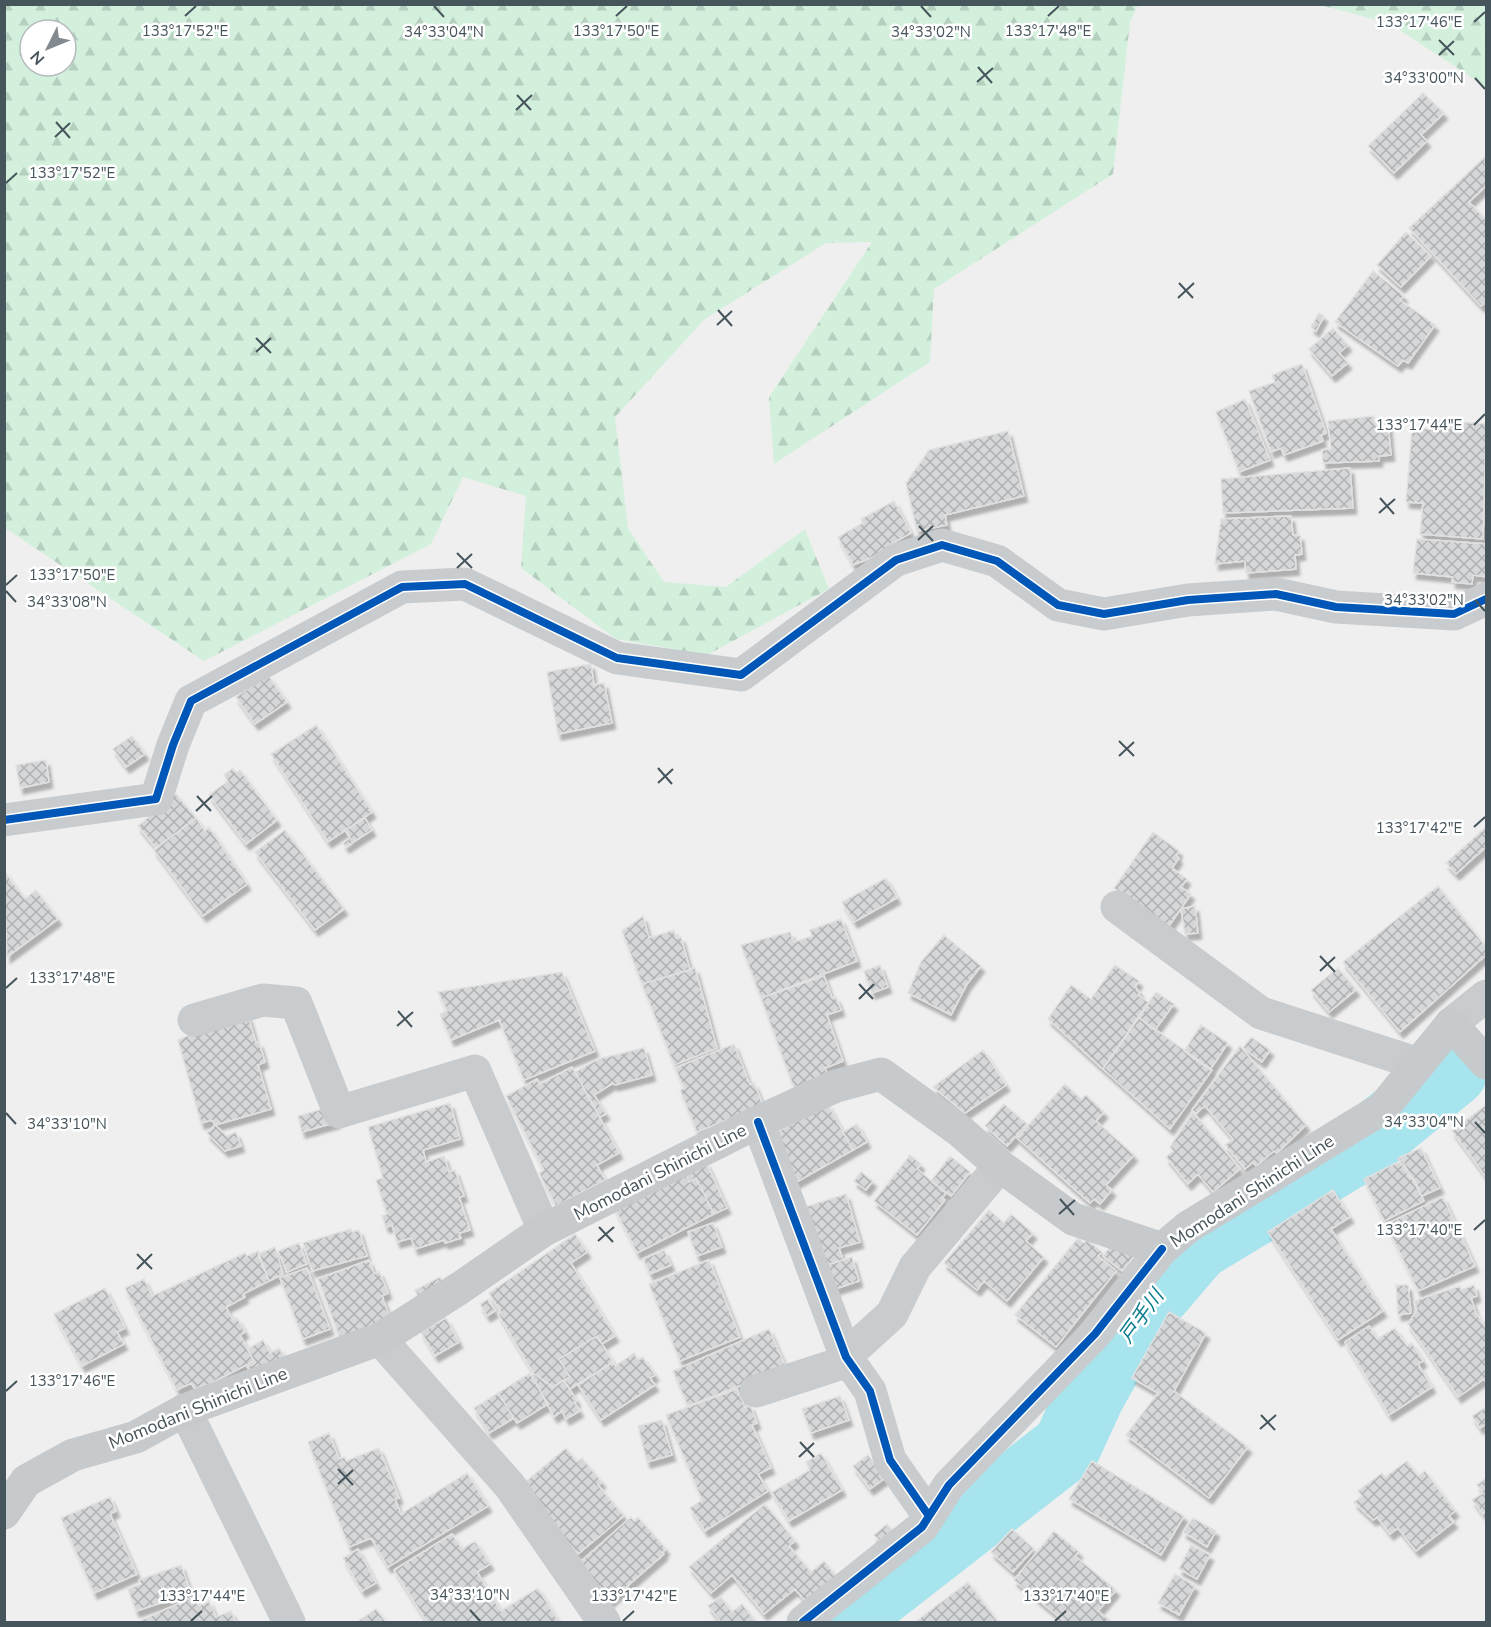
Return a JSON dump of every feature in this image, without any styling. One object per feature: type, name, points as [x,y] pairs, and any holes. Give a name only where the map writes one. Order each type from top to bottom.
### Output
[{"type":"main road","name":"Momodani Shinichi Line","points":[[4,1513],[26,1481],[72,1455],[136,1437],[185,1410],[380,1339],[460,1288],[544,1230],[758,1122],[836,1086],[881,1074],[960,1131],[1000,1166],[1073,1219],[1162,1249],[1188,1227],[1383,1108],[1451,1024]]},
{"type":"main road","points":[[1451,1024],[1486,1063]]},
{"type":"street","points":[[4,819],[156,799],[172,745],[191,701],[402,587],[465,584],[617,658],[741,675],[896,560],[942,545],[997,561],[1058,605],[1104,614],[1188,600],[1276,594],[1336,607],[1454,615],[1486,599]]},
{"type":"street","points":[[1117,907],[1261,1013],[1419,1064]]},
{"type":"street","points":[[1451,1024],[1486,996]]},
{"type":"street","points":[[194,1020],[263,1000],[296,1003],[339,1112],[475,1071],[544,1230]]},
{"type":"street","points":[[758,1122],[846,1357],[870,1391],[890,1460],[929,1516]]},
{"type":"street","points":[[756,1391],[836,1365],[846,1357],[892,1314],[915,1267],[1000,1166]]},
{"type":"street","points":[[804,1623],[922,1527],[949,1485],[1095,1334],[1162,1249]]},
{"type":"street","points":[[380,1339],[510,1486],[604,1623]]},
{"type":"street","points":[[185,1410],[289,1623]]},
{"type":"green space","points":[[4,5],[1138,5],[1130,22],[1113,174],[934,289],[930,362],[774,464],[769,397],[872,242],[826,243],[705,319],[615,417],[628,528],[664,582],[726,587],[805,529],[829,589],[707,655],[616,639],[521,568],[526,496],[463,477],[431,544],[204,661],[5,528]]},
{"type":"green space","points":[[1320,5],[1486,5],[1486,87],[1389,23]]},
{"type":"building","points":[[1423,93],[1444,113],[1421,135],[1427,141],[1394,173],[1368,146]]},
{"type":"building","points":[[1485,157],[1486,186],[1469,202],[1486,220],[1486,302],[1481,306],[1409,228]]},
{"type":"building","points":[[1406,232],[1431,256],[1401,287],[1377,265]]},
{"type":"building","points":[[1373,271],[1404,296],[1400,300],[1435,325],[1408,363],[1403,360],[1398,366],[1335,322]]},
{"type":"building","points":[[1319,313],[1324,316],[1316,331],[1311,327]]},
{"type":"building","points":[[1333,328],[1348,345],[1339,353],[1348,363],[1332,376],[1309,349]]},
{"type":"building","points":[[1302,364],[1326,433],[1321,435],[1323,441],[1284,455],[1281,448],[1271,452],[1249,391],[1275,382],[1272,375]]},
{"type":"building","points":[[1245,399],[1270,460],[1239,472],[1216,412]]},
{"type":"building","points":[[1374,416],[1375,425],[1388,424],[1391,455],[1379,456],[1379,461],[1323,463],[1322,450],[1331,449],[1328,421]]},
{"type":"building","points":[[1433,420],[1486,424],[1483,539],[1420,534],[1423,503],[1406,502],[1412,428],[1432,429]]},
{"type":"building","points":[[1008,431],[1024,496],[945,515],[947,525],[917,531],[906,483],[929,450]]},
{"type":"building","points":[[1350,468],[1353,508],[1223,513],[1221,479]]},
{"type":"building","points":[[894,501],[911,533],[891,544],[893,549],[853,565],[838,537],[863,523],[861,519]]},
{"type":"building","points":[[1291,516],[1293,535],[1300,535],[1302,554],[1295,555],[1296,569],[1246,573],[1245,561],[1215,564],[1221,519]]},
{"type":"building","points":[[1417,539],[1486,544],[1486,577],[1473,575],[1472,584],[1452,582],[1453,577],[1413,573]]},
{"type":"building","points":[[591,664],[594,685],[604,683],[612,723],[558,734],[547,672]]},
{"type":"building","points":[[268,675],[287,702],[255,724],[236,697]]},
{"type":"building","points":[[316,725],[372,812],[328,842],[271,754]]},
{"type":"building","points":[[132,736],[145,754],[126,767],[113,749]]},
{"type":"building","points":[[46,760],[49,782],[20,788],[16,765]]},
{"type":"building","points":[[233,768],[236,773],[240,770],[277,820],[246,844],[209,795],[228,781],[224,775]]},
{"type":"building","points":[[176,794],[196,818],[156,848],[138,826]]},
{"type":"building","points":[[196,818],[205,831],[209,827],[247,884],[203,916],[154,850]]},
{"type":"building","points":[[365,818],[372,830],[346,847],[343,843],[350,838],[345,830]]},
{"type":"building","points":[[1486,827],[1486,847],[1456,874],[1446,863]]},
{"type":"building","points":[[285,830],[344,909],[315,930],[255,852]]},
{"type":"building","points":[[1153,832],[1179,851],[1176,855],[1179,858],[1172,868],[1187,879],[1181,887],[1191,894],[1169,926],[1114,888]]},
{"type":"building","points":[[4,871],[25,899],[36,890],[58,919],[7,957]]},
{"type":"building","points":[[886,878],[897,898],[854,922],[842,902]]},
{"type":"building","points":[[1438,886],[1486,947],[1486,955],[1400,1032],[1343,962]]},
{"type":"building","points":[[1195,906],[1198,933],[1185,934],[1181,909]]},
{"type":"building","points":[[643,916],[649,938],[674,930],[676,938],[681,937],[690,970],[642,984],[622,931]]},
{"type":"building","points":[[841,919],[857,961],[761,998],[741,945],[790,932],[794,942],[812,936],[810,930]]},
{"type":"building","points":[[944,935],[981,966],[967,984],[951,1015],[908,993],[921,962]]},
{"type":"building","points":[[880,965],[888,987],[872,993],[864,971]]},
{"type":"building","points":[[1115,965],[1139,981],[1135,987],[1140,992],[1138,995],[1149,1003],[1103,1069],[1048,1019],[1071,985],[1091,999]]},
{"type":"building","points":[[695,968],[717,1048],[674,1065],[642,984]]},
{"type":"building","points":[[1338,968],[1356,990],[1329,1012],[1311,990]]},
{"type":"building","points":[[562,972],[595,1051],[524,1080],[499,1020],[451,1040],[440,1014],[447,1011],[438,992]]},
{"type":"building","points":[[824,976],[832,998],[836,997],[841,1010],[827,1015],[843,1061],[825,1068],[829,1079],[795,1091],[761,998]]},
{"type":"building","points":[[1156,992],[1174,1004],[1155,1030],[1138,1017]]},
{"type":"building","points":[[242,1011],[248,1016],[256,1043],[259,1042],[265,1062],[258,1065],[271,1109],[215,1125],[212,1120],[201,1123],[178,1040]]},
{"type":"building","points":[[1138,1017],[1212,1070],[1170,1129],[1103,1069]]},
{"type":"building","points":[[1201,1025],[1228,1043],[1210,1070],[1184,1051]]},
{"type":"building","points":[[1251,1037],[1270,1050],[1262,1062],[1243,1048]]},
{"type":"building","points":[[734,1044],[750,1085],[754,1083],[763,1105],[697,1132],[680,1090],[684,1088],[675,1068]]},
{"type":"building","points":[[1240,1046],[1306,1125],[1277,1153],[1274,1151],[1256,1166],[1253,1162],[1245,1169],[1225,1145],[1233,1139],[1205,1106],[1196,1113],[1192,1110]]},
{"type":"building","points":[[644,1048],[652,1075],[615,1085],[613,1083],[594,1095],[606,1114],[600,1117],[575,1072],[598,1059]]},
{"type":"building","points":[[983,1050],[1006,1085],[965,1113],[933,1087]]},
{"type":"building","points":[[572,1067],[619,1153],[597,1165],[605,1180],[556,1206],[539,1173],[544,1170],[506,1096],[537,1079],[540,1084]]},
{"type":"building","points":[[1065,1084],[1081,1099],[1086,1095],[1104,1112],[1096,1121],[1134,1155],[1106,1185],[1112,1190],[1100,1204],[1094,1199],[1090,1203],[1017,1138]]},
{"type":"building","points":[[450,1103],[460,1139],[423,1150],[426,1162],[444,1156],[449,1172],[455,1170],[464,1196],[459,1197],[470,1230],[459,1233],[461,1238],[445,1243],[444,1240],[415,1249],[411,1238],[397,1242],[392,1225],[386,1227],[382,1216],[387,1214],[376,1180],[383,1178],[368,1127]]},
{"type":"building","points":[[827,1103],[853,1150],[793,1184],[767,1138]]},
{"type":"building","points":[[1004,1104],[1027,1124],[1007,1146],[985,1126]]},
{"type":"building","points":[[1486,1105],[1486,1177],[1452,1131]]},
{"type":"building","points":[[333,1106],[337,1122],[302,1132],[298,1116]]},
{"type":"building","points":[[1193,1112],[1240,1169],[1213,1192],[1198,1174],[1188,1184],[1166,1157],[1173,1151],[1170,1147]]},
{"type":"building","points":[[857,1124],[867,1142],[853,1150],[843,1132]]},
{"type":"building","points":[[215,1125],[227,1136],[236,1132],[241,1146],[225,1151],[207,1133]]},
{"type":"building","points":[[1421,1148],[1440,1188],[1422,1196],[1413,1177],[1410,1178],[1398,1158]]},
{"type":"building","points":[[910,1155],[921,1164],[917,1169],[946,1193],[942,1198],[945,1200],[917,1235],[874,1201]]},
{"type":"building","points":[[950,1156],[970,1172],[951,1196],[931,1181]]},
{"type":"building","points":[[1402,1160],[1424,1201],[1384,1221],[1364,1179]]},
{"type":"building","points":[[706,1162],[727,1208],[714,1214],[696,1178],[689,1182],[684,1172]]},
{"type":"building","points":[[683,1170],[689,1182],[696,1178],[714,1214],[637,1253],[613,1205]]},
{"type":"building","points":[[861,1172],[873,1181],[866,1190],[854,1181]]},
{"type":"building","points":[[1333,1190],[1350,1217],[1331,1229],[1383,1311],[1338,1340],[1268,1232]]},
{"type":"building","points":[[846,1194],[860,1242],[839,1248],[843,1260],[827,1265],[799,1209]]},
{"type":"building","points":[[1443,1197],[1475,1266],[1418,1291],[1386,1224]]},
{"type":"building","points":[[989,1210],[1004,1223],[1011,1214],[1033,1233],[1026,1241],[1044,1257],[1007,1301],[984,1281],[977,1290],[944,1263]]},
{"type":"building","points":[[713,1223],[722,1247],[697,1256],[688,1232]]},
{"type":"building","points":[[351,1229],[352,1232],[359,1230],[367,1256],[312,1271],[303,1243]]},
{"type":"building","points":[[575,1234],[587,1252],[571,1263],[615,1336],[602,1344],[597,1336],[559,1359],[570,1377],[553,1387],[534,1374],[498,1314],[501,1312],[489,1293]]},
{"type":"building","points":[[1078,1238],[1084,1243],[1087,1240],[1102,1252],[1098,1256],[1116,1271],[1056,1347],[1015,1315]]},
{"type":"building","points":[[299,1243],[307,1264],[287,1272],[278,1251]]},
{"type":"building","points":[[1112,1244],[1137,1253],[1122,1271],[1103,1256]]},
{"type":"building","points":[[275,1247],[283,1274],[269,1281],[258,1254]]},
{"type":"building","points":[[664,1250],[671,1265],[650,1274],[643,1259]]},
{"type":"building","points":[[258,1251],[269,1281],[243,1294],[245,1297],[226,1307],[233,1320],[237,1318],[245,1332],[240,1335],[254,1361],[204,1387],[203,1385],[195,1389],[191,1383],[177,1390],[125,1288],[144,1279],[152,1296],[245,1253],[247,1256]]},
{"type":"building","points":[[852,1257],[859,1281],[835,1289],[827,1265]]},
{"type":"building","points":[[369,1260],[374,1274],[379,1271],[388,1293],[382,1296],[390,1319],[340,1338],[318,1279]]},
{"type":"building","points":[[709,1260],[740,1337],[680,1361],[649,1284]]},
{"type":"building","points":[[307,1268],[330,1329],[303,1339],[280,1278]]},
{"type":"building","points":[[440,1277],[446,1287],[420,1301],[415,1290]]},
{"type":"building","points":[[1396,1285],[1408,1285],[1411,1313],[1398,1315]]},
{"type":"building","points":[[1474,1285],[1477,1296],[1471,1298],[1476,1313],[1486,1328],[1486,1382],[1484,1379],[1458,1397],[1408,1324],[1417,1310],[1414,1301],[1460,1286],[1461,1290]]},
{"type":"building","points":[[105,1288],[125,1328],[117,1332],[124,1344],[82,1366],[54,1314]]},
{"type":"building","points":[[488,1299],[495,1311],[487,1316],[480,1304]]},
{"type":"building","points":[[1169,1312],[1206,1333],[1174,1391],[1248,1447],[1209,1498],[1126,1435],[1158,1393],[1132,1378]]},
{"type":"building","points":[[446,1318],[459,1342],[435,1356],[421,1332]]},
{"type":"building","points":[[1369,1326],[1377,1339],[1395,1328],[1407,1346],[1412,1343],[1423,1361],[1418,1364],[1432,1387],[1389,1415],[1345,1342]]},
{"type":"building","points":[[769,1329],[786,1368],[688,1406],[673,1371]]},
{"type":"building","points":[[597,1336],[613,1362],[570,1389],[564,1380],[570,1377],[559,1359]]},
{"type":"building","points":[[263,1340],[270,1353],[279,1348],[286,1359],[251,1372],[247,1367],[255,1363],[247,1349]]},
{"type":"building","points":[[634,1353],[638,1360],[643,1357],[655,1375],[650,1378],[655,1385],[601,1420],[578,1385],[613,1362],[615,1366]]},
{"type":"building","points":[[530,1373],[548,1404],[517,1423],[498,1393]]},
{"type":"building","points":[[534,1374],[553,1387],[564,1380],[577,1401],[574,1402],[580,1411],[566,1419],[562,1411],[554,1417],[532,1376]]},
{"type":"building","points":[[737,1389],[745,1408],[750,1405],[757,1423],[752,1425],[771,1468],[758,1474],[768,1491],[705,1531],[690,1508],[702,1500],[666,1415]]},
{"type":"building","points":[[498,1393],[514,1418],[489,1433],[474,1408]]},
{"type":"building","points":[[840,1396],[849,1420],[811,1433],[802,1409]]},
{"type":"building","points":[[1486,1407],[1486,1424],[1480,1428],[1472,1416]]},
{"type":"building","points":[[662,1420],[672,1455],[647,1462],[638,1426]]},
{"type":"building","points":[[329,1433],[339,1459],[345,1457],[346,1461],[379,1448],[399,1498],[395,1499],[401,1514],[467,1473],[488,1506],[388,1567],[371,1538],[349,1547],[308,1442]]},
{"type":"building","points":[[566,1448],[577,1462],[582,1458],[602,1482],[598,1485],[624,1516],[578,1554],[530,1497],[524,1483]]},
{"type":"building","points":[[821,1453],[842,1490],[789,1521],[772,1492],[810,1470],[806,1462]]},
{"type":"building","points":[[868,1455],[885,1478],[870,1489],[853,1466]]},
{"type":"building","points":[[1092,1461],[1184,1516],[1161,1555],[1069,1499]]},
{"type":"building","points":[[1407,1461],[1418,1476],[1425,1471],[1455,1511],[1449,1516],[1454,1522],[1416,1551],[1398,1528],[1390,1534],[1377,1517],[1373,1520],[1354,1502],[1362,1496],[1358,1491],[1382,1473],[1385,1477]]},
{"type":"building","points":[[1486,1478],[1486,1511],[1483,1514],[1472,1500],[1483,1493],[1477,1485]]},
{"type":"building","points":[[110,1497],[116,1511],[110,1514],[137,1574],[94,1593],[61,1518]]},
{"type":"building","points":[[765,1504],[795,1541],[789,1546],[811,1572],[824,1561],[840,1581],[809,1606],[795,1589],[764,1614],[732,1575],[711,1593],[689,1567]]},
{"type":"building","points":[[631,1517],[634,1521],[638,1517],[666,1549],[664,1554],[608,1603],[576,1566]]},
{"type":"building","points":[[1193,1518],[1216,1531],[1207,1547],[1183,1532]]},
{"type":"building","points":[[887,1524],[894,1532],[882,1543],[874,1535]]},
{"type":"building","points":[[1012,1529],[1034,1549],[1013,1572],[991,1552]]},
{"type":"building","points":[[1054,1531],[1079,1552],[1075,1556],[1116,1590],[1098,1611],[1112,1622],[1065,1622],[1014,1580]]},
{"type":"building","points":[[452,1534],[462,1549],[475,1541],[490,1564],[477,1572],[501,1611],[538,1588],[559,1622],[427,1622],[394,1570]]},
{"type":"building","points":[[1191,1545],[1210,1555],[1197,1579],[1179,1569]]},
{"type":"building","points":[[358,1549],[376,1583],[362,1591],[343,1558]]},
{"type":"building","points":[[181,1565],[191,1593],[136,1611],[128,1589],[141,1584],[139,1580]]},
{"type":"building","points":[[1175,1574],[1195,1586],[1179,1615],[1158,1603]]},
{"type":"building","points":[[968,1582],[998,1622],[915,1622]]},
{"type":"building","points":[[195,1596],[199,1606],[209,1601],[216,1617],[231,1611],[236,1622],[143,1622],[142,1620]]},
{"type":"building","points":[[721,1597],[732,1612],[742,1604],[756,1622],[721,1622],[708,1606]]},
{"type":"building","points":[[376,1609],[386,1622],[357,1622]]},
{"type":"waterway","name":"戸手川","points":[[841,1622],[1067,1446],[1090,1396],[1130,1324],[1197,1246],[1364,1145],[1453,1072]]},
{"type":"cycle path","points":[[4,820],[156,799],[173,745],[191,701],[402,587],[465,584],[617,658],[741,675],[896,560],[942,545],[997,561],[1058,605],[1104,614],[1188,600],[1276,594],[1336,607],[1454,614],[1486,599]]},
{"type":"cycle path","points":[[758,1122],[846,1357],[870,1391],[890,1460],[929,1516]]},
{"type":"cycle path","points":[[803,1622],[922,1527],[949,1485],[1095,1334],[1162,1249]]}]
